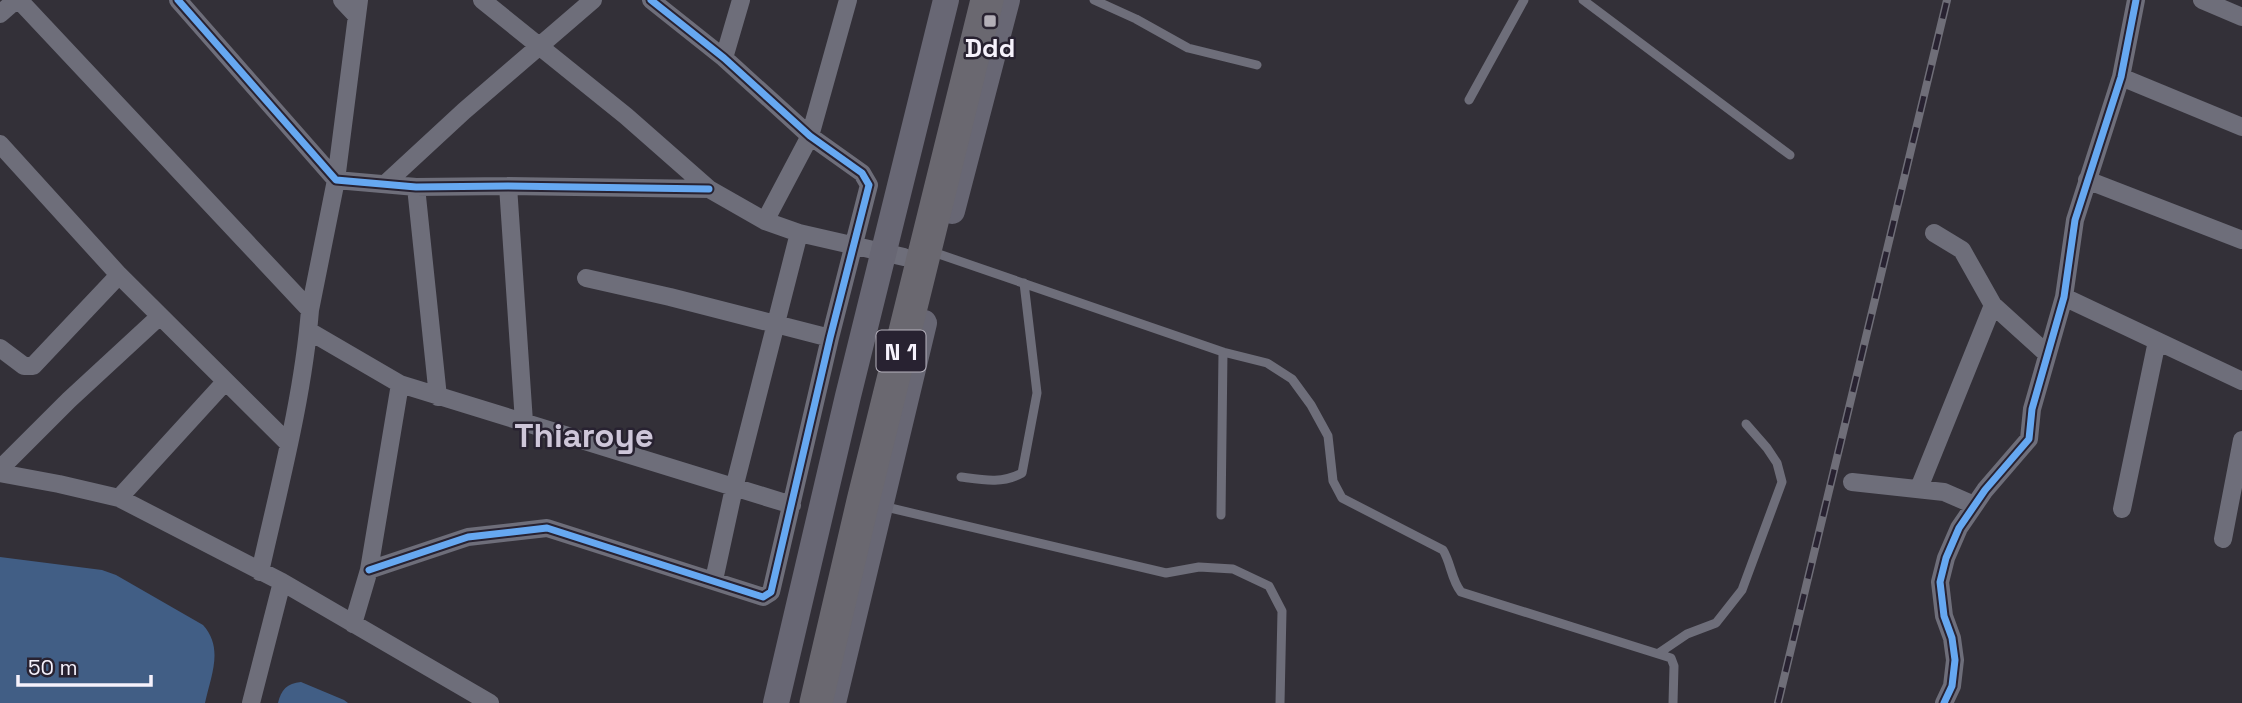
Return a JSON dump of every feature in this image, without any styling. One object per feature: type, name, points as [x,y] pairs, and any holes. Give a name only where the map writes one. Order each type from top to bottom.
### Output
[{"type":"highway","name":"N 1","points":[[816,703],[872,503],[956,2]]},
{"type":"highway","name":"N 1","points":[[794,703],[914,253]]},
{"type":"street","points":[[178,0],[336,180],[416,187],[709,189]]},
{"type":"street","points":[[260,572],[289,443],[309,331],[310,310],[336,180],[358,8],[342,0]]},
{"type":"street","points":[[482,0],[541,46],[709,189],[765,221],[799,233],[854,245],[914,253]]},
{"type":"street","points":[[385,184],[464,111],[593,0]]},
{"type":"street","points":[[369,570],[468,537],[547,528],[763,597],[772,592],[830,338],[869,185],[862,173],[810,136],[724,58],[651,0]]},
{"type":"street","points":[[724,58],[740,0]]},
{"type":"street","points":[[765,221],[810,136],[848,0]]},
{"type":"street","points":[[776,703],[914,253],[1007,0]]},
{"type":"street","points":[[1950,697],[1955,660],[1952,638],[1944,616],[1940,582],[1945,558],[1959,528],[1974,505],[2029,439],[2032,409],[2063,296],[2075,220],[2121,76],[2136,0]]},
{"type":"street","points":[[2202,0],[2242,17]]},
{"type":"street","points":[[0,15],[25,2],[310,310]]},
{"type":"street","points":[[2121,76],[2242,127]]},
{"type":"street","points":[[0,144],[119,275],[289,443]]},
{"type":"street","points":[[2087,180],[2242,240]]},
{"type":"street","points":[[508,186],[524,422]]},
{"type":"street","points":[[416,187],[438,397]]},
{"type":"street","points":[[714,580],[734,488],[799,233]]},
{"type":"street","points":[[1934,233],[1962,250],[1993,305],[2046,352]]},
{"type":"street","points":[[0,348],[24,366],[33,366],[119,275]]},
{"type":"street","points":[[586,278],[830,338]]},
{"type":"street","points":[[2063,296],[2242,381]]},
{"type":"street","points":[[1919,488],[1993,305]]},
{"type":"street","points":[[0,471],[69,400],[160,316]]},
{"type":"street","points":[[309,331],[400,384],[792,505]]},
{"type":"street","points":[[2122,509],[2157,341]]},
{"type":"street","points":[[119,498],[225,382]]},
{"type":"street","points":[[353,624],[369,570],[400,384]]},
{"type":"street","points":[[2223,538],[2242,440]]},
{"type":"street","points":[[0,471],[119,498],[282,582],[490,703]]},
{"type":"street","points":[[1852,482],[1944,492],[1974,505]]},
{"type":"street","points":[[833,703],[872,503]]},
{"type":"street","points":[[251,703],[282,582]]},
{"type":"lane","points":[[1094,0],[1136,19],[1188,48],[1257,65]]},
{"type":"lane","points":[[1469,100],[1524,0]]},
{"type":"lane","points":[[1583,0],[1790,155]]},
{"type":"lane","points":[[914,253],[1024,284],[1223,352],[1267,363],[1292,379],[1311,405],[1328,436],[1332,481],[1342,498],[1443,550],[1455,584],[1461,592],[1671,658],[1674,666],[1673,703]]},
{"type":"lane","points":[[961,477],[1010,480],[1022,473],[1037,393],[1024,284]]},
{"type":"lane","points":[[1221,515],[1223,352]]},
{"type":"lane","points":[[1659,653],[1688,634],[1716,623],[1742,590],[1782,482],[1777,463],[1746,424]]},
{"type":"lane","points":[[872,503],[1166,573],[1199,567],[1233,569],[1269,586],[1282,611],[1280,703]]},
{"type":"water","points":[[0,557],[102,570],[116,575],[203,625],[213,643],[214,652],[213,672],[205,703],[0,703]]},
{"type":"water","points":[[301,682],[348,703],[278,703],[285,688]]},
{"type":"railway","points":[[1778,703],[1947,0]]},
{"type":"cycle path","points":[[178,0],[336,180],[416,187],[709,189]]},
{"type":"cycle path","points":[[369,570],[468,537],[547,528],[763,597],[771,592],[869,185],[862,173],[810,136],[724,58],[651,0]]},
{"type":"cycle path","points":[[1944,703],[1952,686],[1955,660],[1952,638],[1944,616],[1940,582],[1946,558],[1959,528],[1985,490],[2029,439],[2032,409],[2064,297],[2075,220],[2121,77],[2136,0]]},
{"type":"place","name":"Ddd","points":[[990,21]]},
{"type":"district","name":"Thiaroye","points":[[584,436]]}]
